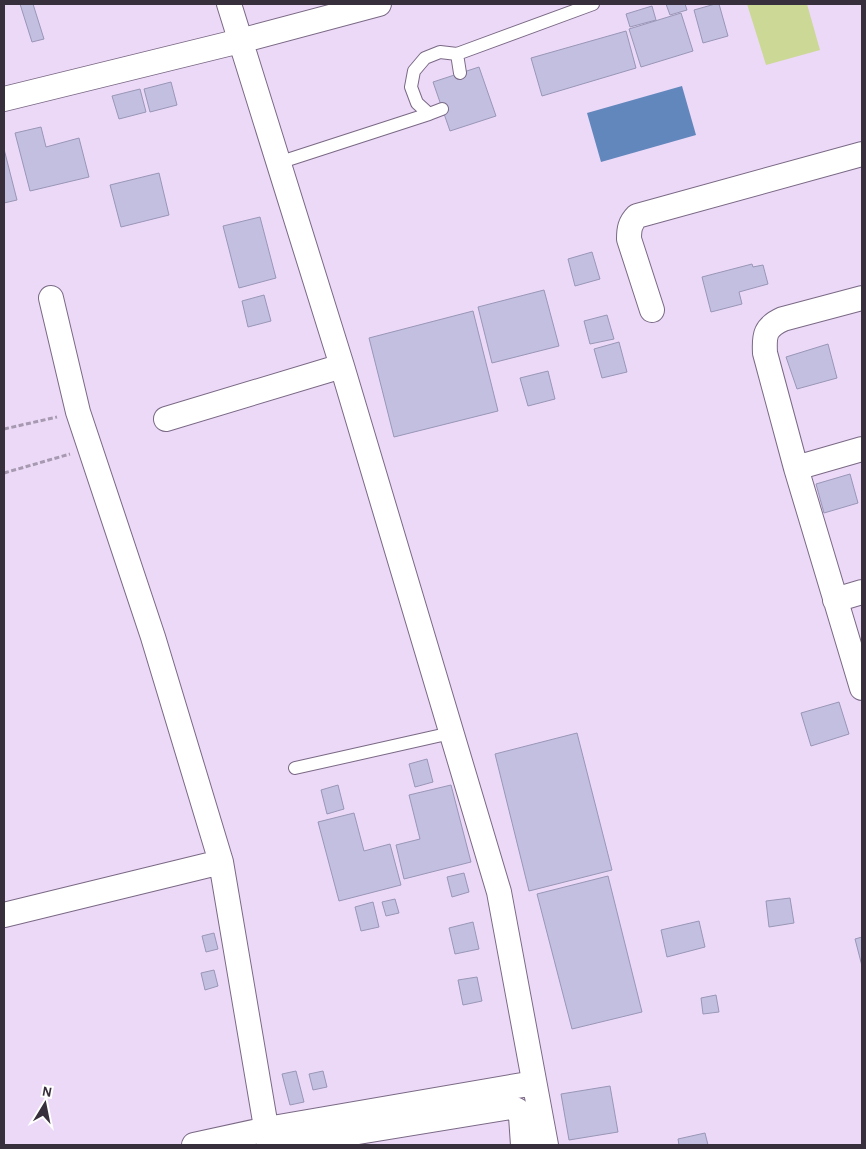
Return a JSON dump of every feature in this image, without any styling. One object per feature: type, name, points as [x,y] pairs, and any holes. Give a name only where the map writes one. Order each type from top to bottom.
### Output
[{"type":"street","points":[[229,4],[342,366],[499,892],[546,1145]]},
{"type":"street","points":[[4,99],[240,41],[379,4]]},
{"type":"street","points":[[652,310],[629,238],[629,229],[632,221],[637,216],[862,154]]},
{"type":"street","points":[[51,298],[78,412],[153,637],[221,862],[268,1137]]},
{"type":"street","points":[[862,298],[783,319],[773,324],[766,331],[764,340],[765,353],[796,468],[862,688]]},
{"type":"street","points":[[166,419],[342,366]]},
{"type":"street","points":[[796,468],[862,449]]},
{"type":"street","points":[[835,600],[862,592]]},
{"type":"street","points":[[4,915],[221,862]]},
{"type":"street","points":[[194,1145],[268,1137],[534,1083]]},
{"type":"street","points":[[268,1137],[286,1138],[302,1142],[510,1107],[517,1110],[520,1116],[523,1145]]},
{"type":"lane","points":[[429,114],[417,103],[412,87],[414,71],[425,58],[440,52],[457,54],[593,4]]},
{"type":"lane","points":[[457,54],[460,73]]},
{"type":"lane","points":[[278,162],[429,114],[442,108]]},
{"type":"lane","points":[[294,768],[451,733]]},
{"type":"path","points":[[4,429],[78,412]]},
{"type":"path","points":[[4,473],[89,448]]},
{"type":"green space","points":[[747,4],[807,4],[820,50],[766,65]]},
{"type":"water","points":[[682,86],[696,135],[601,162],[587,113]]},
{"type":"building","points":[[20,4],[33,4],[44,39],[32,42]]},
{"type":"building","points":[[666,4],[685,4],[687,10],[670,15]]},
{"type":"building","points":[[719,4],[728,36],[703,43],[694,10]]},
{"type":"building","points":[[652,6],[656,20],[630,27],[626,14]]},
{"type":"building","points":[[681,13],[693,51],[641,67],[629,29]]},
{"type":"building","points":[[626,31],[636,68],[542,96],[531,58]]},
{"type":"building","points":[[479,67],[496,116],[450,131],[433,82]]},
{"type":"building","points":[[171,82],[177,105],[150,112],[144,89]]},
{"type":"building","points":[[140,89],[146,112],[119,119],[112,96]]},
{"type":"building","points":[[41,127],[46,147],[79,138],[89,177],[30,191],[15,133]]},
{"type":"building","points":[[4,149],[17,200],[4,203]]},
{"type":"building","points":[[159,173],[169,215],[121,227],[110,185]]},
{"type":"building","points":[[260,217],[276,278],[239,288],[223,226]]},
{"type":"building","points":[[592,252],[600,279],[575,286],[568,259]]},
{"type":"building","points":[[752,264],[753,267],[763,265],[768,284],[739,292],[742,304],[711,312],[702,277]]},
{"type":"building","points":[[544,290],[559,346],[492,363],[478,307]]},
{"type":"building","points":[[264,295],[271,321],[248,327],[242,301]]},
{"type":"building","points":[[473,311],[498,411],[394,437],[369,338]]},
{"type":"building","points":[[607,315],[614,339],[590,344],[584,321]]},
{"type":"building","points":[[619,342],[627,372],[602,378],[594,349]]},
{"type":"building","points":[[828,344],[837,378],[797,389],[786,357]]},
{"type":"building","points":[[548,371],[555,399],[528,406],[520,378]]},
{"type":"building","points":[[850,474],[858,503],[824,513],[816,484]]},
{"type":"building","points":[[839,702],[849,734],[811,746],[801,713]]},
{"type":"building","points":[[577,733],[612,870],[529,891],[495,754]]},
{"type":"building","points":[[427,759],[433,782],[415,787],[409,764]]},
{"type":"building","points":[[338,785],[344,809],[327,814],[321,790]]},
{"type":"building","points":[[451,785],[471,862],[404,879],[396,845],[420,839],[409,795]]},
{"type":"building","points":[[354,813],[364,851],[390,844],[401,885],[339,901],[318,822]]},
{"type":"building","points":[[464,873],[469,892],[452,897],[447,877]]},
{"type":"building","points":[[608,876],[642,1012],[572,1029],[537,894]]},
{"type":"building","points":[[790,898],[794,923],[769,927],[766,901]]},
{"type":"building","points":[[395,899],[399,913],[386,916],[382,902]]},
{"type":"building","points":[[373,902],[379,927],[361,931],[355,907]]},
{"type":"building","points":[[699,921],[705,947],[667,957],[661,930]]},
{"type":"building","points":[[473,922],[479,949],[455,954],[449,928]]},
{"type":"building","points":[[214,933],[218,949],[206,952],[202,936]]},
{"type":"building","points":[[862,937],[862,966],[855,939]]},
{"type":"building","points":[[214,970],[218,986],[205,990],[201,973]]},
{"type":"building","points":[[477,977],[482,1001],[463,1005],[458,980]]},
{"type":"building","points":[[716,995],[719,1012],[703,1014],[701,998]]},
{"type":"building","points":[[296,1071],[304,1102],[290,1105],[282,1074]]},
{"type":"building","points":[[323,1071],[327,1087],[313,1090],[309,1074]]},
{"type":"building","points":[[610,1086],[618,1132],[569,1140],[561,1094]]},
{"type":"building","points":[[705,1133],[708,1145],[679,1145],[678,1139]]}]
